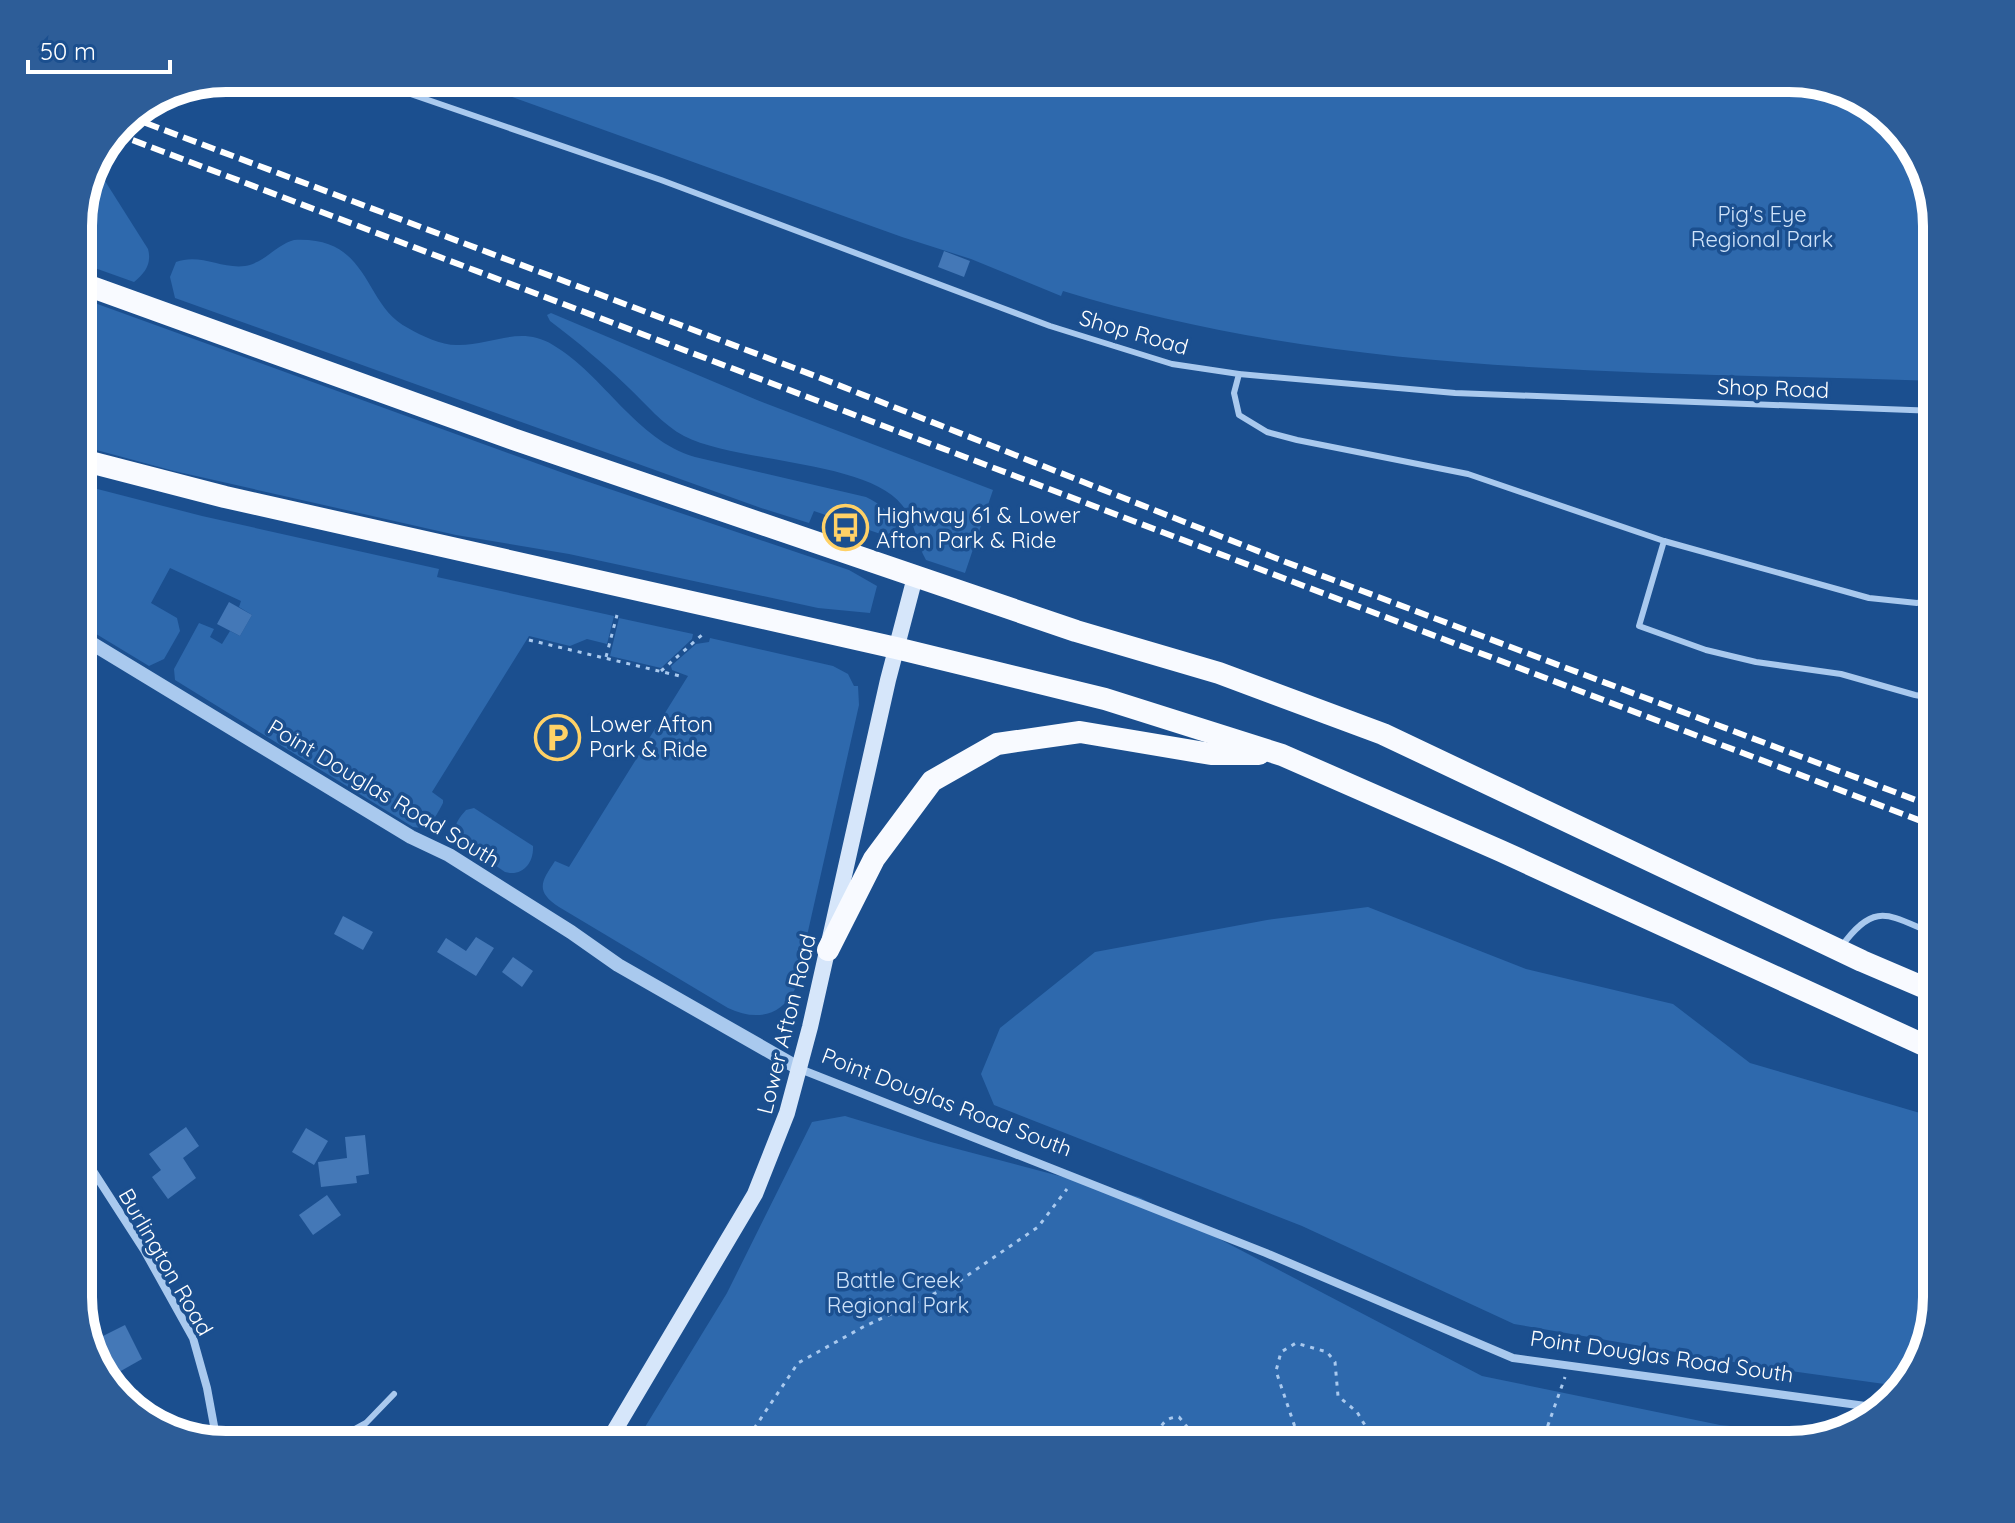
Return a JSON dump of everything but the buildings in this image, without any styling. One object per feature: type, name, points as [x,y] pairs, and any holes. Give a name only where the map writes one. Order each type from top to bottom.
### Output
[{"type":"highway","points":[[92,287],[513,439],[1076,631],[1219,673],[1383,734],[1923,987]]},
{"type":"highway","points":[[92,463],[240,500],[896,648],[1105,699],[1282,755],[1501,851],[1923,1045]]},
{"type":"highway","points":[[828,950],[874,859],[932,781],[997,744],[1080,732],[1211,754],[1282,755]]},
{"type":"main road","name":"Lower Afton Road","points":[[614,1431],[755,1194],[776,1144],[800,1069],[915,577]]},
{"type":"street","name":"Point Douglas Road South","points":[[92,643],[411,837],[449,855],[618,965],[800,1069],[1266,1253],[1513,1358],[1866,1406]]},
{"type":"street","name":"Burlington Road","points":[[92,1174],[144,1250],[193,1338],[215,1430]]},
{"type":"lane","name":"Shop Road","points":[[405,92],[661,180],[1050,326],[1172,364],[1239,374],[1548,398],[1923,411]]},
{"type":"lane","points":[[1239,374],[1234,393],[1239,415],[1267,432],[1468,474],[1664,541],[1869,598],[1923,601]]},
{"type":"lane","points":[[1664,541],[1639,626],[1706,650],[1756,662],[1841,674],[1923,696]]},
{"type":"lane","points":[[1839,950],[1857,925],[1869,916],[1889,915],[1923,929]]},
{"type":"lane","points":[[351,1431],[366,1423],[394,1394]]},
{"type":"path","points":[[606,658],[617,615]]},
{"type":"path","points":[[661,671],[703,634]]},
{"type":"path","points":[[529,640],[684,677]]},
{"type":"path","points":[[752,1431],[798,1363],[967,1276],[1038,1227],[1076,1176]]},
{"type":"path","points":[[1296,1431],[1276,1371],[1281,1352],[1296,1343],[1327,1352],[1335,1362],[1338,1396],[1357,1412],[1366,1427],[1376,1431]]},
{"type":"path","points":[[1546,1431],[1569,1366]]},
{"type":"path","points":[[1159,1431],[1166,1420],[1173,1417],[1179,1417],[1190,1431]]},
{"type":"green space","name":"Pig's Eye Regional Park","points":[[498,92],[1807,93],[1832,99],[1871,120],[1895,144],[1916,183],[1923,226],[1923,381],[1496,365],[1386,355],[1277,340],[1170,319],[1063,291],[1061,296],[971,259]]},
{"type":"green space","points":[[102,177],[148,249],[147,268],[134,282],[92,267],[92,217]]},
{"type":"green space","points":[[294,240],[319,242],[338,249],[352,260],[393,317],[426,337],[459,345],[518,336],[541,339],[553,345],[588,373],[655,437],[674,449],[695,457],[866,497],[888,512],[898,526],[900,542],[896,550],[892,549],[895,539],[814,511],[809,523],[761,508],[175,298],[170,277],[176,262],[194,259],[245,266]]},
{"type":"green space","points":[[92,302],[577,478],[849,570],[877,586],[870,613],[818,608],[569,554],[456,535],[174,471],[92,449]]},
{"type":"green space","points":[[551,313],[757,400],[993,490],[965,573],[926,560],[906,511],[885,490],[831,471],[707,445],[676,431],[550,321],[547,315]]},
{"type":"green space","points":[[92,488],[202,516],[439,569],[437,577],[614,616],[607,644],[587,639],[570,646],[529,636],[432,792],[443,800],[438,813],[428,824],[419,827],[413,827],[175,680],[174,669],[199,623],[214,629],[210,637],[222,644],[230,631],[240,636],[252,615],[239,607],[241,601],[170,568],[151,603],[177,618],[180,631],[164,659],[149,666],[92,631]]},
{"type":"green space","points":[[619,618],[693,634],[692,639],[661,668],[610,656]]},
{"type":"green space","points":[[710,638],[833,666],[848,674],[854,686],[858,686],[859,705],[795,989],[782,1006],[766,1014],[748,1014],[728,1008],[559,907],[543,891],[546,875],[555,861],[569,867],[688,676],[672,670],[671,666],[696,644],[709,642]]},
{"type":"green space","points":[[474,808],[533,846],[526,867],[517,872],[505,872],[458,840],[455,828],[458,820],[466,810]]},
{"type":"green space","points":[[1368,907],[1526,969],[1673,1004],[1750,1063],[1923,1114],[1923,1297],[1916,1340],[1895,1379],[1890,1385],[1762,1367],[1514,1324],[1302,1226],[994,1105],[981,1074],[1000,1028],[1095,952],[1267,920]]},
{"type":"green space","name":"Battle Creek Regional Park","points":[[845,1116],[1139,1197],[1482,1376],[1720,1425],[1787,1431],[643,1431],[727,1293],[812,1122]]},
{"type":"shaded area","points":[[1484,92],[1526,92],[1508,96]]},
{"type":"railway","points":[[142,122],[818,377],[1283,561],[1923,803]]},
{"type":"railway","points":[[126,138],[1923,822]]},
{"type":"place","name":"Highway 61 & Lower Afton Park & Ride","points":[[845,528]]},
{"type":"place","name":"Lower Afton Park & Ride","points":[[558,737]]}]
